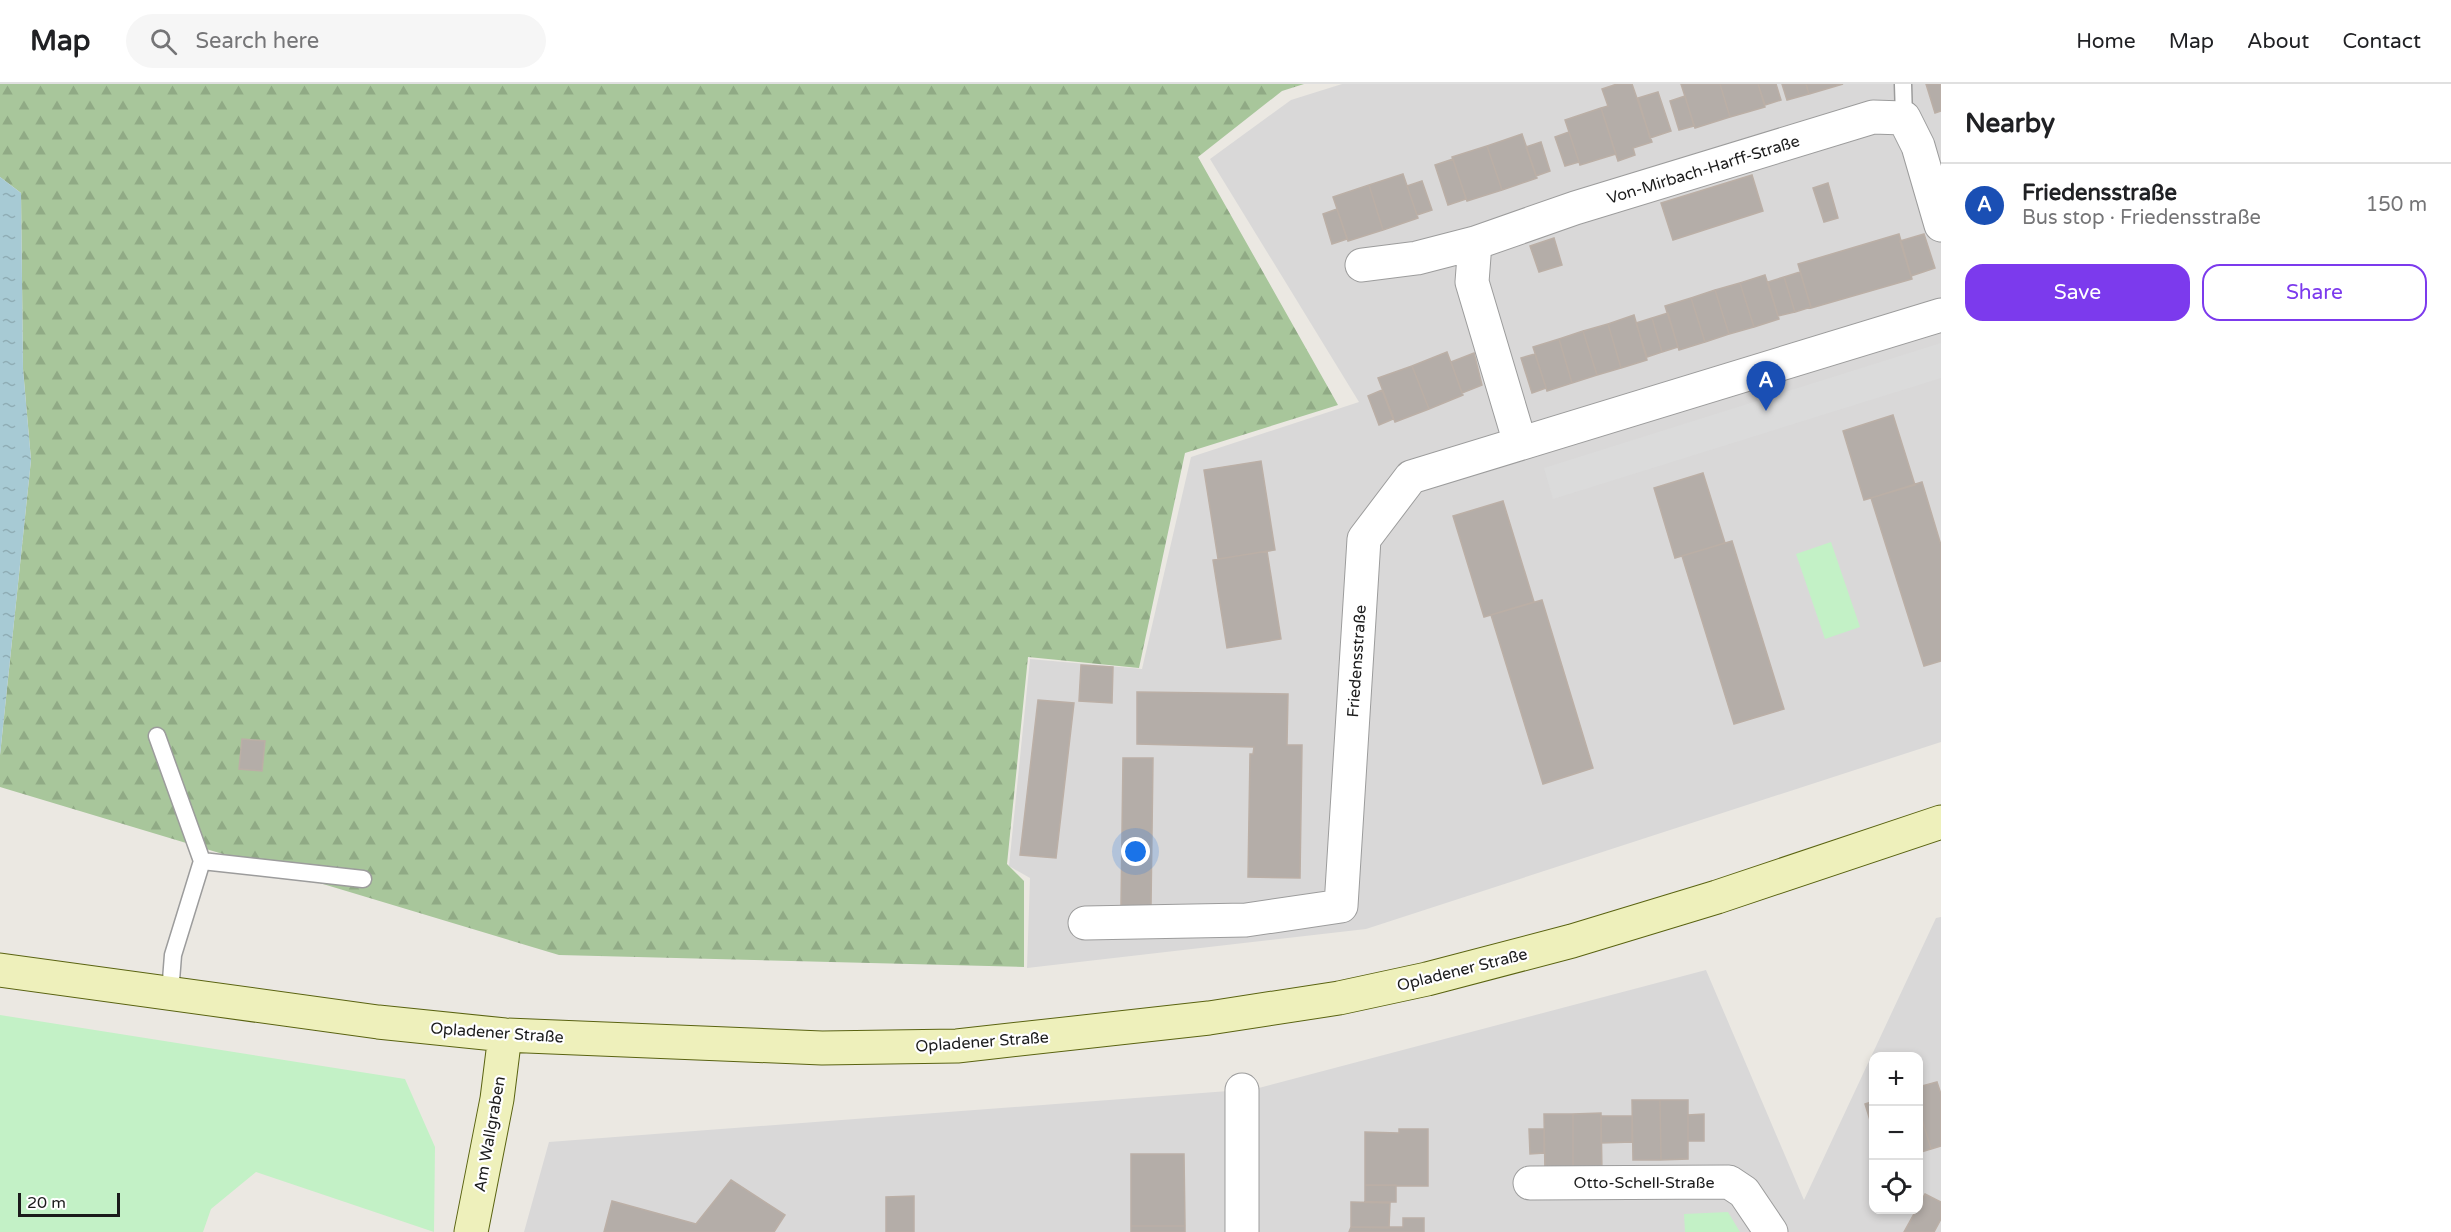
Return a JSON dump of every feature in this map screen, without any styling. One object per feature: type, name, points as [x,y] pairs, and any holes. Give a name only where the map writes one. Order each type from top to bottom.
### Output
[{"type":"main road","name":"Opladener Straße","points":[[0,970],[378,1022],[505,1035],[822,1048],[957,1046],[1209,1018],[1339,998],[1416,981],[1572,941],[1717,897],[1941,822]]},
{"type":"main road","name":"Am Wallgraben","points":[[471,1232],[497,1100],[505,1035]]},
{"type":"street","name":"Von-Mirbach-Harff-Straße","points":[[1362,266],[1417,258],[1475,243],[1575,208],[1873,117],[1921,134]]},
{"type":"street","points":[[1921,134],[1941,225]]},
{"type":"street","points":[[1475,243],[1473,282],[1520,443]]},
{"type":"street","name":"Friedensstraße","points":[[1085,923],[1246,920],[1341,906],[1364,539],[1411,477],[1941,315]]},
{"type":"street","points":[[1242,1090],[1242,1232]]},
{"type":"street","name":"Otto-Schell-Straße","points":[[1530,1183],[1729,1182],[1744,1192],[1771,1232]]},
{"type":"lane","points":[[1903,84],[1921,134]]},
{"type":"lane","points":[[157,736],[202,861],[173,955],[170,993]]},
{"type":"lane","points":[[202,861],[363,879]]},
{"type":"shaded area","points":[[1342,84],[1941,84],[1941,742],[1366,929],[1027,968],[1030,878],[1009,866],[1030,659],[1142,669],[1191,457],[1359,402],[1210,159],[1291,100]]},
{"type":"shaded area","points":[[1941,343],[1941,378],[1553,499],[1544,468]]},
{"type":"shaded area","points":[[1941,917],[1941,1232],[524,1232],[549,1142],[1255,1089],[1706,970],[1804,1200],[1869,1061],[1869,1214],[1923,1214],[1923,1052],[1873,1052],[1936,918]]},
{"type":"green space","points":[[0,84],[1304,84],[1282,91],[1198,157],[1338,405],[1185,453],[1139,668],[1028,657],[1007,864],[1024,881],[1024,967],[559,955],[0,787],[0,755],[31,460],[23,369],[21,193],[0,177]]},
{"type":"green space","points":[[1831,542],[1860,627],[1825,639],[1796,554]]},
{"type":"green space","points":[[0,1015],[405,1079],[435,1147],[434,1232],[256,1172],[211,1209],[203,1232],[0,1232]]},
{"type":"green space","points":[[1728,1212],[1740,1232],[1685,1232],[1684,1214]]},
{"type":"water","points":[[0,177],[21,193],[23,369],[31,460],[0,755]]},
{"type":"building","points":[[1617,84],[1632,84],[1652,142],[1633,148],[1635,155],[1618,161],[1601,108],[1608,106],[1602,89]]},
{"type":"building","points":[[1681,84],[1720,84],[1730,117],[1695,128]]},
{"type":"building","points":[[1720,84],[1758,84],[1765,107],[1730,117]]},
{"type":"building","points":[[1758,84],[1776,84],[1781,100],[1765,105]]},
{"type":"building","points":[[1782,84],[1806,84],[1809,94],[1787,100]]},
{"type":"building","points":[[1806,84],[1843,84],[1809,94]]},
{"type":"building","points":[[1926,84],[1941,84],[1941,111],[1935,113]]},
{"type":"building","points":[[1658,92],[1671,131],[1650,138],[1638,98]]},
{"type":"building","points":[[1685,96],[1694,126],[1679,130],[1670,101]]},
{"type":"building","points":[[1601,108],[1616,154],[1580,165],[1565,120]]},
{"type":"building","points":[[1569,132],[1579,162],[1565,166],[1555,137]]},
{"type":"building","points":[[1522,134],[1537,178],[1502,190],[1487,146]]},
{"type":"building","points":[[1541,142],[1550,171],[1536,176],[1526,147]]},
{"type":"building","points":[[1487,146],[1502,190],[1467,201],[1452,157]]},
{"type":"building","points":[[1453,159],[1466,199],[1448,205],[1435,165]]},
{"type":"building","points":[[1403,174],[1418,218],[1383,230],[1369,185]]},
{"type":"building","points":[[1752,175],[1763,211],[1673,240],[1661,203]]},
{"type":"building","points":[[1422,181],[1432,210],[1417,215],[1407,186]]},
{"type":"building","points":[[1828,183],[1838,218],[1824,222],[1813,188]]},
{"type":"building","points":[[1369,185],[1383,230],[1348,241],[1333,197]]},
{"type":"building","points":[[1337,209],[1347,239],[1332,244],[1323,214]]},
{"type":"building","points":[[1899,234],[1912,279],[1811,308],[1798,264]]},
{"type":"building","points":[[1924,234],[1935,268],[1911,276],[1900,241]]},
{"type":"building","points":[[1554,238],[1562,265],[1539,272],[1530,246]]},
{"type":"building","points":[[1800,272],[1811,307],[1795,312],[1784,277]]},
{"type":"building","points":[[1765,275],[1779,319],[1754,327],[1740,283]]},
{"type":"building","points":[[1784,277],[1795,312],[1778,316],[1768,282]]},
{"type":"building","points":[[1740,283],[1754,327],[1729,334],[1715,290]]},
{"type":"building","points":[[1715,290],[1729,334],[1705,342],[1691,298]]},
{"type":"building","points":[[1691,298],[1705,342],[1679,350],[1665,306]]},
{"type":"building","points":[[1668,313],[1678,347],[1662,352],[1652,318]]},
{"type":"building","points":[[1634,315],[1647,360],[1621,368],[1608,324]]},
{"type":"building","points":[[1652,318],[1662,352],[1647,357],[1636,323]]},
{"type":"building","points":[[1608,324],[1621,368],[1597,375],[1583,331]]},
{"type":"building","points":[[1583,331],[1597,375],[1572,383],[1559,339]]},
{"type":"building","points":[[1559,339],[1572,383],[1547,391],[1533,347]]},
{"type":"building","points":[[1447,352],[1463,395],[1429,409],[1412,366]]},
{"type":"building","points":[[1474,353],[1482,385],[1462,393],[1451,362]]},
{"type":"building","points":[[1535,354],[1546,388],[1532,393],[1521,358]]},
{"type":"building","points":[[1412,366],[1429,409],[1395,422],[1378,378]]},
{"type":"building","points":[[1382,390],[1393,419],[1379,425],[1368,396]]},
{"type":"building","points":[[1893,415],[1915,485],[1864,500],[1843,431]]},
{"type":"building","points":[[1261,461],[1275,550],[1218,559],[1204,470]]},
{"type":"building","points":[[1703,473],[1725,543],[1675,558],[1654,488]]},
{"type":"building","points":[[1922,482],[1941,545],[1941,661],[1924,666],[1871,498]]},
{"type":"building","points":[[1503,501],[1534,602],[1484,617],[1453,516]]},
{"type":"building","points":[[1732,541],[1784,709],[1734,724],[1682,556]]},
{"type":"building","points":[[1267,551],[1281,639],[1227,648],[1213,560]]},
{"type":"building","points":[[1542,600],[1593,768],[1543,784],[1491,615]]},
{"type":"building","points":[[1081,665],[1113,667],[1112,703],[1079,701]]},
{"type":"building","points":[[1137,692],[1288,694],[1287,745],[1302,745],[1300,878],[1248,877],[1250,754],[1253,754],[1254,747],[1137,744]]},
{"type":"building","points":[[1038,700],[1074,703],[1056,858],[1020,855]]},
{"type":"building","points":[[242,739],[265,741],[262,771],[239,769]]},
{"type":"building","points":[[1123,758],[1153,758],[1151,907],[1121,906]]},
{"type":"building","points":[[1937,1082],[1941,1094],[1941,1146],[1931,1149],[1923,1123],[1923,1086]]},
{"type":"building","points":[[1632,1100],[1660,1100],[1661,1160],[1633,1160]]},
{"type":"building","points":[[1660,1100],[1688,1100],[1688,1159],[1661,1160]]},
{"type":"building","points":[[1869,1103],[1869,1117],[1865,1104]]},
{"type":"building","points":[[1601,1113],[1602,1173],[1573,1173],[1573,1114]]},
{"type":"building","points":[[1544,1114],[1573,1114],[1573,1173],[1545,1174]]},
{"type":"building","points":[[1704,1114],[1704,1141],[1688,1141],[1688,1115]]},
{"type":"building","points":[[1601,1116],[1632,1116],[1632,1142],[1601,1143]]},
{"type":"building","points":[[1923,1123],[1931,1149],[1923,1151]]},
{"type":"building","points":[[1399,1129],[1428,1129],[1428,1186],[1365,1185],[1365,1132],[1399,1133]]},
{"type":"building","points":[[1529,1129],[1544,1129],[1544,1153],[1530,1154]]},
{"type":"building","points":[[1131,1154],[1184,1154],[1185,1226],[1131,1226]]},
{"type":"building","points":[[731,1180],[785,1215],[774,1232],[604,1232],[612,1201],[696,1224]]},
{"type":"building","points":[[1365,1185],[1396,1185],[1396,1202],[1365,1202]]},
{"type":"building","points":[[1925,1194],[1941,1202],[1941,1219],[1934,1232],[1904,1232],[1914,1214],[1923,1214]]},
{"type":"building","points":[[914,1196],[914,1232],[886,1232],[886,1197]]},
{"type":"building","points":[[1351,1202],[1390,1203],[1389,1228],[1351,1227]]},
{"type":"building","points":[[1403,1218],[1424,1218],[1424,1232],[1349,1232],[1351,1227],[1403,1227]]},
{"type":"building","points":[[1131,1226],[1185,1226],[1185,1232],[1131,1232]]},
{"type":"place","name":"Friedensstraße","points":[[1766,411]]}]
